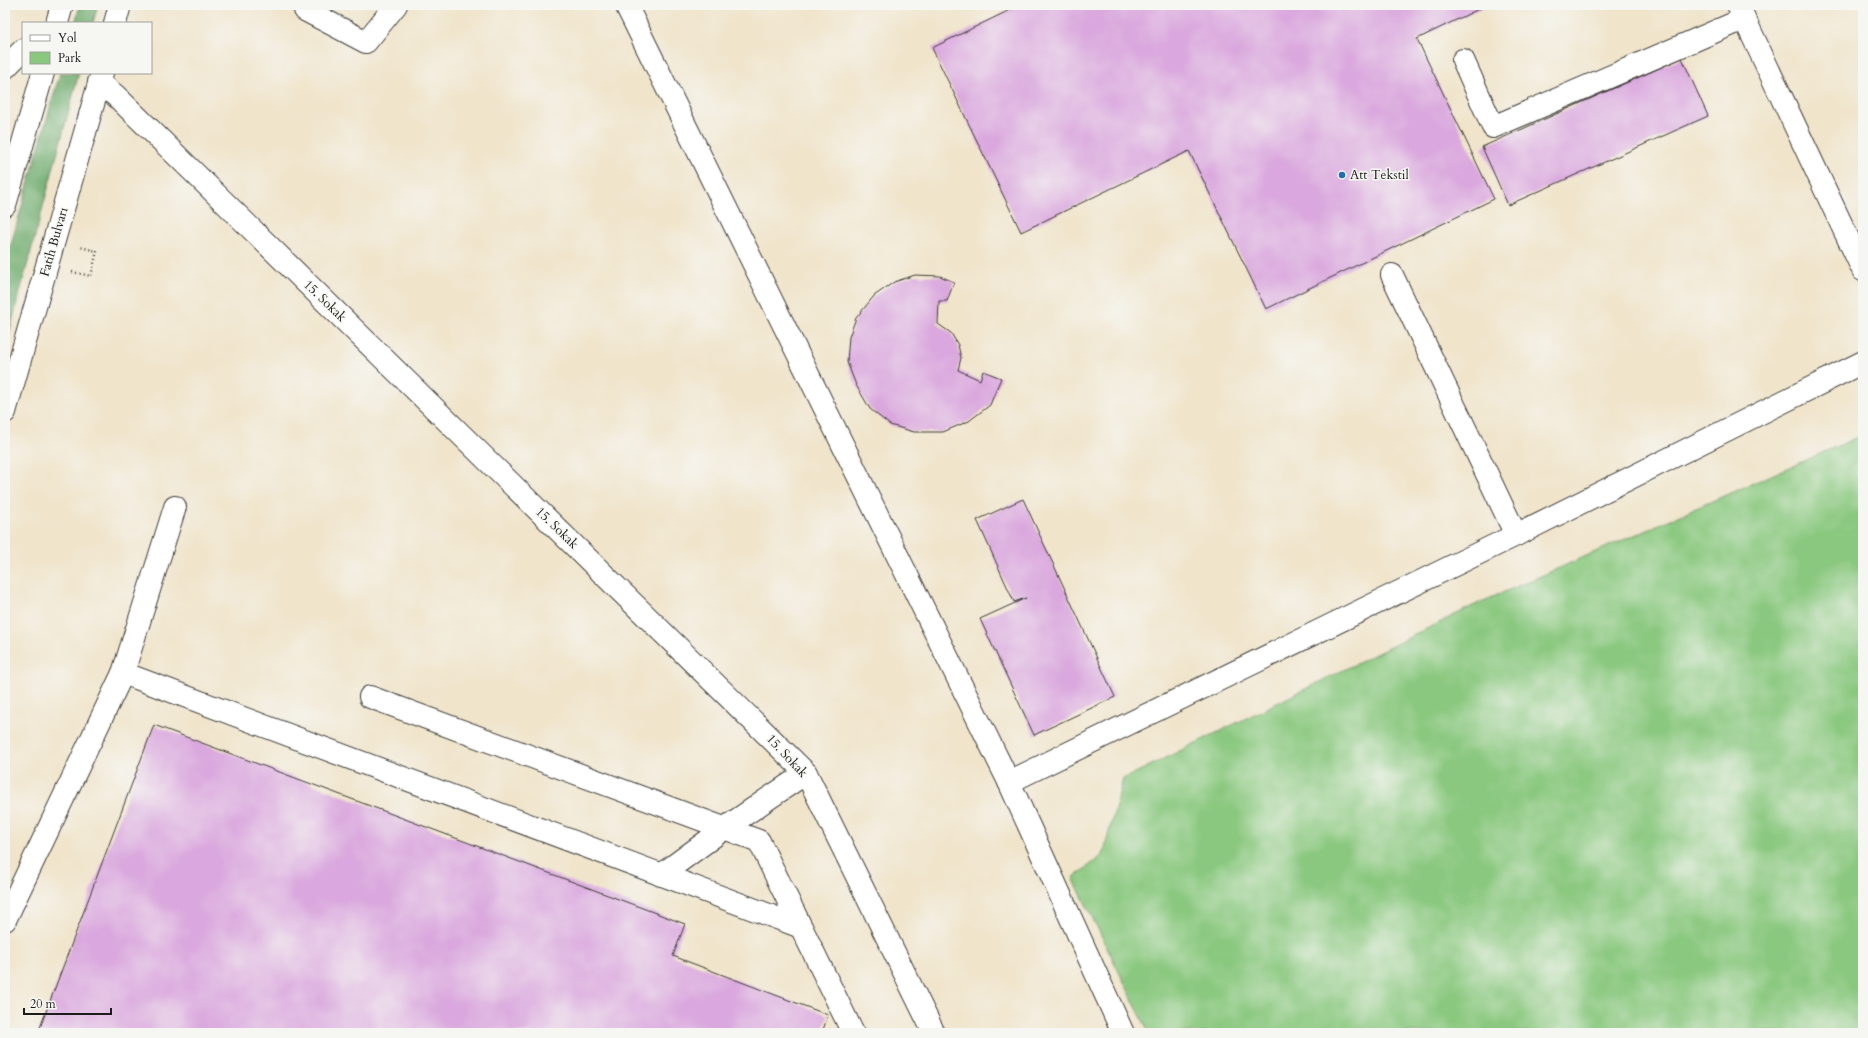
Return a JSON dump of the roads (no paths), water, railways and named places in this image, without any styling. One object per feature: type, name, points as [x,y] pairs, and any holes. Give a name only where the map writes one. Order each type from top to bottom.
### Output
[{"type":"street","points":[[115,22],[120,5]]},
{"type":"street","points":[[306,5],[305,10],[366,42],[396,5]]},
{"type":"street","points":[[626,5],[1009,782],[1123,1033]]},
{"type":"street","points":[[1463,60],[1493,127],[1741,12],[1863,270]]},
{"type":"street","points":[[5,68],[22,51]]},
{"type":"street","points":[[5,205],[43,74]]},
{"type":"street","name":"Fatih Bulvarı","points":[[5,412],[100,78]]},
{"type":"street","name":"15. Sokak","points":[[100,78],[116,96],[806,773],[934,1033]]},
{"type":"street","points":[[1392,275],[1516,535]]},
{"type":"street","points":[[1009,782],[1516,535],[1863,362]]},
{"type":"street","points":[[5,920],[123,673],[175,507]]},
{"type":"street","points":[[123,673],[801,927]]},
{"type":"street","points":[[370,697],[759,841],[853,1033]]},
{"type":"street","points":[[662,875],[725,828],[806,773]]},
{"type":"place","name":"Att Tekstil","points":[[1342,175]]}]
